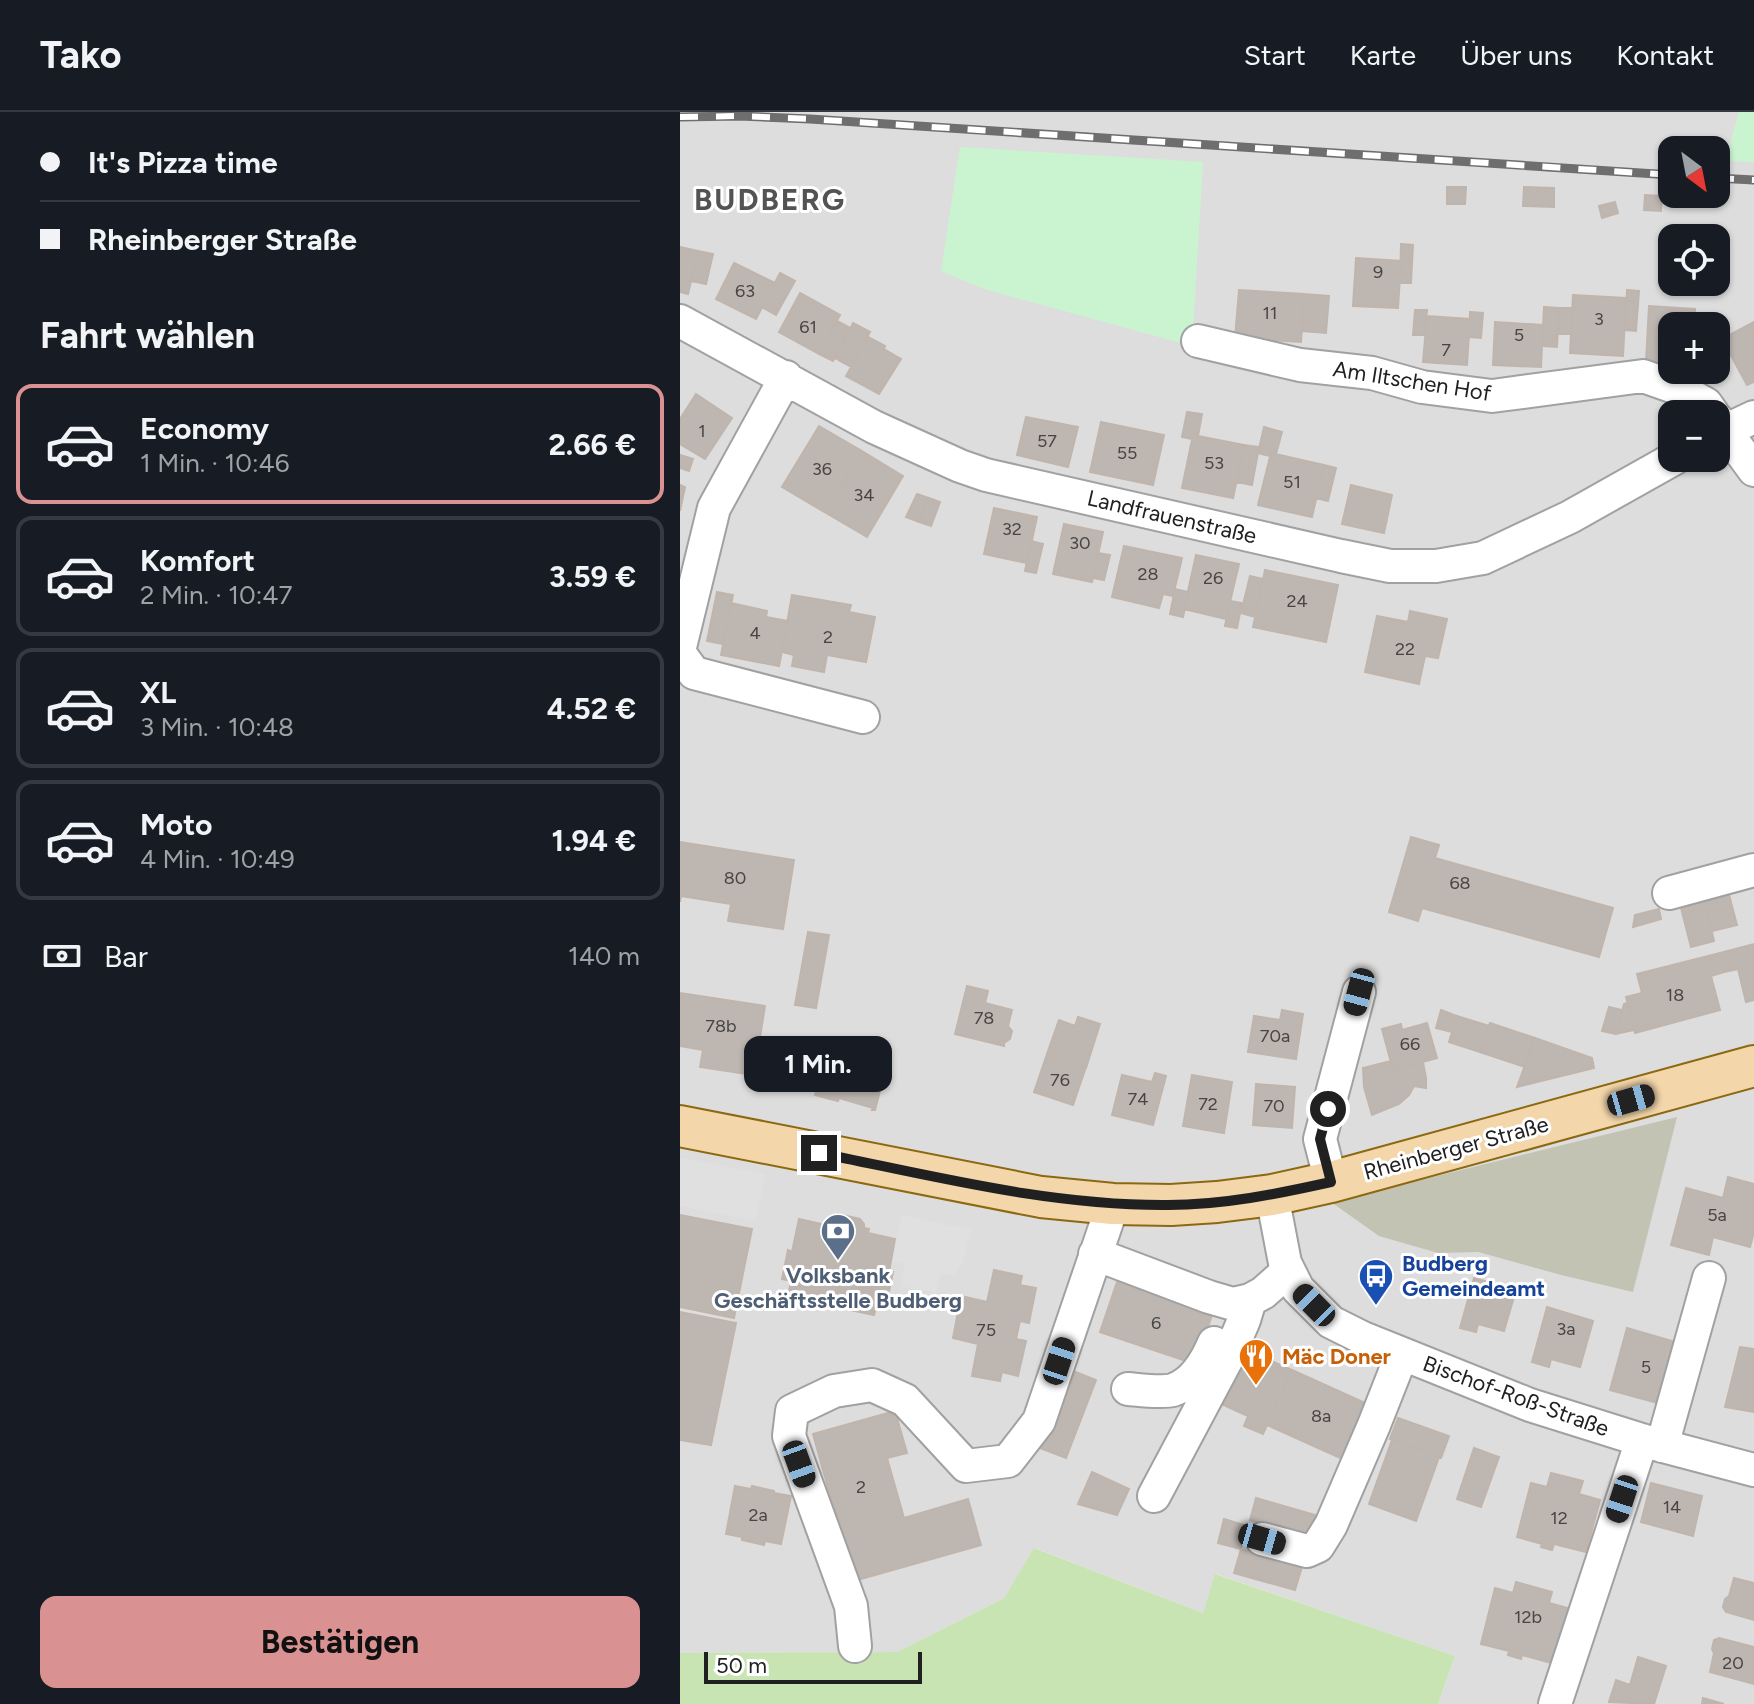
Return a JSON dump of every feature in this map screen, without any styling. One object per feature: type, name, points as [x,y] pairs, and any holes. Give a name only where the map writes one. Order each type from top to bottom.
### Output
[{"type":"main road","name":"Rheinberger Straße","points":[[680,1126],[1041,1197],[1113,1204],[1171,1205],[1272,1195],[1331,1182],[1754,1066]]},
{"type":"street","name":"Landfrauenstraße","points":[[680,321],[885,432],[986,475],[1390,566],[1436,566],[1483,558],[1570,517],[1658,468]]},
{"type":"street","name":"Am Iltschen Hof","points":[[1198,341],[1300,365],[1372,373],[1422,387],[1492,396],[1643,376],[1677,388],[1699,400]]},
{"type":"street","points":[[680,647],[714,508],[786,377]]},
{"type":"street","points":[[1730,422],[1754,417]]},
{"type":"street","name":"Am Iltschen Hof","points":[[1730,440],[1754,470]]},
{"type":"street","points":[[680,654],[694,673],[863,717]]},
{"type":"street","points":[[1669,893],[1754,870]]},
{"type":"street","points":[[1331,1182],[1320,1139],[1359,992]]},
{"type":"street","name":"Bischof-Roß-Straße","points":[[1272,1195],[1288,1271],[1298,1289],[1331,1322],[1363,1338],[1530,1405],[1652,1443],[1754,1470]]},
{"type":"street","points":[[855,1646],[851,1606],[789,1436],[792,1411],[834,1391],[872,1385],[905,1400],[966,1466],[1008,1461],[1039,1421],[1113,1204]]},
{"type":"street","points":[[1095,1254],[1238,1301],[1263,1293],[1288,1271]]},
{"type":"street","points":[[1555,1704],[1652,1443],[1709,1278]]},
{"type":"street","points":[[1128,1389],[1172,1390],[1192,1379],[1204,1365],[1238,1301]]},
{"type":"street","points":[[1154,1496],[1229,1355],[1244,1320],[1238,1301]]},
{"type":"street","points":[[1262,1539],[1307,1551],[1318,1546],[1331,1525],[1402,1354]]},
{"type":"shaded area","points":[[680,112],[1754,112],[1754,1704],[1438,1704],[1455,1656],[1216,1574],[1203,1613],[1035,1548],[1004,1598],[897,1652],[680,1653]]},
{"type":"shaded area","points":[[1677,1117],[1633,1292],[1478,1252],[1438,1253],[1379,1236],[1331,1202]]},
{"type":"shaded area","points":[[680,1158],[765,1174],[756,1221],[680,1206]]},
{"type":"shaded area","points":[[902,1215],[971,1230],[962,1265],[954,1275],[940,1274],[936,1293],[901,1286],[905,1263],[892,1261]]},
{"type":"green space","points":[[1739,112],[1754,112],[1754,162],[1730,161],[1730,144]]},
{"type":"green space","points":[[960,147],[1203,162],[1192,346],[984,289],[941,271]]},
{"type":"green space","points":[[1034,1548],[1203,1613],[1215,1574],[1455,1656],[1438,1704],[680,1704],[680,1653],[897,1652],[1004,1598]]},
{"type":"building","points":[[1447,187],[1466,187],[1465,204],[1447,204]]},
{"type":"building","points":[[1524,187],[1554,188],[1554,207],[1523,206]]},
{"type":"building","points":[[1645,195],[1658,196],[1661,211],[1644,210]]},
{"type":"building","points":[[1615,202],[1618,213],[1602,218],[1599,206]]},
{"type":"building","points":[[1401,244],[1413,245],[1411,283],[1400,283]]},
{"type":"building","points":[[680,247],[698,251],[688,294],[680,292]]},
{"type":"building","points":[[698,251],[713,254],[706,284],[691,281]]},
{"type":"building","points":[[1356,258],[1401,261],[1398,308],[1353,306]]},
{"type":"building","points":[[734,263],[775,283],[756,319],[716,299]]},
{"type":"building","points":[[780,273],[795,281],[776,315],[762,307]]},
{"type":"building","points":[[1239,290],[1304,294],[1301,342],[1235,338]]},
{"type":"building","points":[[1627,290],[1639,291],[1636,331],[1625,330]]},
{"type":"building","points":[[800,293],[840,315],[819,354],[779,332]]},
{"type":"building","points":[[1304,294],[1329,296],[1326,333],[1302,331]]},
{"type":"building","points":[[1573,295],[1626,298],[1623,356],[1570,353]]},
{"type":"building","points":[[1649,306],[1695,309],[1695,312],[1658,312],[1658,362],[1646,361]]},
{"type":"building","points":[[1544,307],[1559,308],[1557,347],[1542,346]]},
{"type":"building","points":[[1559,308],[1572,308],[1571,334],[1558,334]]},
{"type":"building","points":[[1415,310],[1427,310],[1425,335],[1413,335]]},
{"type":"building","points":[[1470,312],[1483,313],[1481,338],[1469,337]]},
{"type":"building","points":[[1427,316],[1470,319],[1467,365],[1423,362]]},
{"type":"building","points":[[837,321],[850,328],[833,361],[819,354]]},
{"type":"building","points":[[1495,322],[1543,325],[1541,367],[1493,365]]},
{"type":"building","points":[[1754,322],[1754,382],[1747,385],[1730,354],[1730,335]]},
{"type":"building","points":[[853,323],[870,332],[851,367],[835,358]]},
{"type":"building","points":[[868,337],[901,359],[879,394],[846,376]]},
{"type":"building","points":[[696,394],[732,418],[705,459],[680,444],[680,419]]},
{"type":"building","points":[[1187,412],[1202,414],[1198,436],[1193,435],[1192,439],[1182,437]]},
{"type":"building","points":[[1026,417],[1078,427],[1068,467],[1017,455]]},
{"type":"building","points":[[1101,422],[1164,435],[1153,485],[1090,472]]},
{"type":"building","points":[[819,426],[862,451],[826,513],[782,487]]},
{"type":"building","points":[[1264,427],[1282,432],[1276,454],[1271,453],[1270,456],[1258,453]]},
{"type":"building","points":[[1193,435],[1244,445],[1233,498],[1182,488]]},
{"type":"building","points":[[1244,445],[1259,447],[1252,485],[1237,482]]},
{"type":"building","points":[[862,451],[903,476],[867,537],[826,513]]},
{"type":"building","points":[[1271,453],[1324,465],[1312,517],[1258,505]]},
{"type":"building","points":[[680,455],[693,459],[689,471],[680,468]]},
{"type":"building","points":[[1324,465],[1336,468],[1328,501],[1316,498]]},
{"type":"building","points":[[680,485],[685,487],[680,511]]},
{"type":"building","points":[[1351,485],[1392,495],[1384,533],[1342,524]]},
{"type":"building","points":[[917,494],[929,498],[919,522],[906,517]]},
{"type":"building","points":[[929,498],[940,502],[931,526],[919,522]]},
{"type":"building","points":[[994,508],[1037,517],[1027,563],[984,554]]},
{"type":"building","points":[[1064,524],[1103,532],[1092,582],[1053,574]]},
{"type":"building","points":[[1031,541],[1043,544],[1036,573],[1025,571]]},
{"type":"building","points":[[1124,546],[1182,558],[1173,596],[1163,594],[1159,608],[1112,597]]},
{"type":"building","points":[[1098,553],[1110,555],[1104,580],[1093,578]]},
{"type":"building","points":[[1196,555],[1239,564],[1226,619],[1184,609]]},
{"type":"building","points":[[1265,570],[1338,585],[1326,642],[1253,627]]},
{"type":"building","points":[[1250,576],[1263,579],[1255,617],[1241,613]]},
{"type":"building","points":[[1175,589],[1188,592],[1183,617],[1170,614]]},
{"type":"building","points":[[717,592],[733,595],[723,644],[707,641]]},
{"type":"building","points":[[792,595],[851,605],[849,612],[875,617],[866,662],[827,655],[824,672],[792,666],[794,655],[782,652]]},
{"type":"building","points":[[1230,601],[1242,603],[1237,628],[1225,626]]},
{"type":"building","points":[[731,603],[767,611],[766,617],[788,621],[779,666],[721,655]]},
{"type":"building","points":[[1410,611],[1447,619],[1438,658],[1425,656],[1419,684],[1365,672],[1377,616],[1408,622]]},
{"type":"building","points":[[1411,837],[1439,845],[1435,858],[1613,908],[1599,957],[1422,908],[1418,921],[1389,912]]},
{"type":"building","points":[[680,842],[794,860],[783,929],[728,921],[731,904],[681,896],[680,902]]},
{"type":"building","points":[[1728,891],[1737,925],[1712,931],[1704,898]]},
{"type":"building","points":[[1704,898],[1714,941],[1691,947],[1680,904]]},
{"type":"building","points":[[1659,909],[1661,919],[1633,927],[1635,915]]},
{"type":"building","points":[[808,932],[829,935],[816,1008],[795,1005]]},
{"type":"building","points":[[1754,944],[1754,1000],[1746,1002],[1738,969],[1724,972],[1720,953]]},
{"type":"building","points":[[1720,953],[1724,972],[1711,976],[1720,1010],[1635,1033],[1626,997],[1642,993],[1637,974]]},
{"type":"building","points":[[967,986],[988,991],[985,1003],[1012,1010],[1008,1026],[1012,1031],[1004,1046],[955,1034]]},
{"type":"building","points":[[680,993],[765,1006],[754,1075],[700,1067],[703,1050],[680,1046]]},
{"type":"building","points":[[1627,1003],[1634,1030],[1616,1034],[1624,1004]]},
{"type":"building","points":[[1609,1007],[1622,1010],[1616,1034],[1602,1031]]},
{"type":"building","points":[[1282,1010],[1303,1014],[1296,1059],[1248,1052],[1254,1016],[1280,1020]]},
{"type":"building","points":[[1441,1010],[1457,1016],[1452,1032],[1436,1028]]},
{"type":"building","points":[[1457,1016],[1489,1026],[1480,1052],[1449,1042]]},
{"type":"building","points":[[1078,1017],[1100,1024],[1086,1068],[1047,1054],[1059,1020],[1075,1026]]},
{"type":"building","points":[[1427,1023],[1437,1058],[1393,1070],[1382,1029],[1401,1024],[1402,1030]]},
{"type":"building","points":[[1490,1023],[1535,1038],[1525,1067],[1480,1052]]},
{"type":"building","points":[[1535,1038],[1592,1058],[1594,1068],[1517,1087]]},
{"type":"building","points":[[868,1043],[891,1049],[875,1110],[839,1098],[838,1101],[815,1095],[829,1046],[864,1056]]},
{"type":"building","points":[[1047,1054],[1086,1067],[1073,1105],[1034,1092]]},
{"type":"building","points":[[1391,1061],[1393,1070],[1423,1062],[1426,1088],[1414,1086],[1399,1104],[1372,1115],[1364,1087],[1363,1068]]},
{"type":"building","points":[[1155,1073],[1166,1076],[1153,1125],[1112,1115],[1122,1075],[1152,1082]]},
{"type":"building","points":[[1192,1075],[1232,1082],[1224,1133],[1183,1126]]},
{"type":"building","points":[[1256,1084],[1295,1087],[1292,1128],[1253,1125]]},
{"type":"building","points":[[1728,1177],[1754,1184],[1754,1232],[1750,1247],[1713,1237],[1709,1255],[1671,1245],[1686,1188],[1723,1198]]},
{"type":"building","name":"Volksbank Geschäftsstelle Budberg","points":[[838,1214],[860,1219],[864,1228],[869,1229],[868,1233],[895,1239],[887,1301],[878,1299],[874,1315],[841,1308],[843,1298],[824,1294],[822,1304],[788,1297],[791,1281],[782,1279],[799,1219],[826,1225],[827,1220],[832,1222]]},
{"type":"building","points":[[680,1215],[752,1229],[734,1318],[680,1307]]},
{"type":"building","points":[[994,1270],[1022,1276],[1020,1285],[1036,1288],[1029,1323],[1020,1321],[1016,1339],[1026,1341],[1018,1376],[1002,1372],[1000,1381],[972,1376],[978,1344],[953,1338],[961,1296],[987,1302]]},
{"type":"building","points":[[1474,1278],[1516,1290],[1504,1331],[1478,1324],[1476,1332],[1460,1328]]},
{"type":"building","points":[[1117,1282],[1212,1315],[1195,1364],[1100,1332]]},
{"type":"building","points":[[1547,1307],[1593,1321],[1580,1367],[1551,1359],[1549,1367],[1532,1362]]},
{"type":"building","points":[[680,1312],[736,1323],[711,1445],[680,1440]]},
{"type":"building","points":[[1627,1328],[1682,1344],[1665,1405],[1610,1390]]},
{"type":"building","points":[[1740,1347],[1754,1349],[1754,1412],[1725,1407]]},
{"type":"building","name":"Mäc Doner","points":[[1244,1349],[1292,1370],[1263,1434],[1244,1426],[1248,1416],[1219,1403]]},
{"type":"building","points":[[1068,1369],[1096,1380],[1066,1458],[1037,1447]]},
{"type":"building","points":[[1292,1370],[1374,1407],[1349,1462],[1267,1425]]},
{"type":"building","points":[[895,1411],[907,1453],[887,1458],[904,1518],[968,1499],[981,1545],[854,1581],[813,1434]]},
{"type":"building","points":[[1398,1418],[1449,1436],[1441,1458],[1390,1439]]},
{"type":"building","points":[[1392,1440],[1439,1457],[1416,1521],[1369,1504]]},
{"type":"building","points":[[1474,1448],[1499,1457],[1481,1507],[1457,1499]]},
{"type":"building","points":[[1092,1472],[1129,1489],[1117,1515],[1078,1504]]},
{"type":"building","points":[[1551,1473],[1583,1481],[1579,1494],[1600,1500],[1586,1552],[1554,1544],[1552,1550],[1517,1537],[1531,1483],[1547,1487]]},
{"type":"building","points":[[1651,1483],[1702,1496],[1693,1536],[1641,1522]]},
{"type":"building","points":[[735,1486],[751,1489],[752,1486],[791,1496],[781,1544],[765,1541],[764,1545],[726,1534]]},
{"type":"building","points":[[1256,1498],[1315,1515],[1310,1537],[1250,1520]]},
{"type":"building","points":[[1224,1519],[1247,1526],[1241,1549],[1218,1543]]},
{"type":"building","points":[[1241,1549],[1302,1567],[1295,1590],[1234,1573]]},
{"type":"building","points":[[1734,1578],[1754,1583],[1754,1620],[1726,1612],[1723,1607]]},
{"type":"building","points":[[1516,1582],[1552,1592],[1549,1603],[1571,1609],[1555,1664],[1522,1655],[1521,1659],[1508,1655],[1509,1651],[1481,1644],[1495,1588],[1513,1593]]},
{"type":"building","points":[[1719,1638],[1754,1647],[1754,1684],[1710,1672],[1714,1640]]},
{"type":"building","points":[[1638,1657],[1666,1666],[1654,1704],[1609,1702],[1616,1680],[1630,1685]]},
{"type":"building","points":[[1703,1698],[1724,1704],[1702,1704]]},
{"type":"railway","points":[[680,117],[810,119],[1658,174]]},
{"type":"railway","points":[[1730,179],[1754,180]]},
{"type":"place","name":"Volksbank Geschäftsstelle Budberg","points":[[838,1262]]},
{"type":"place","name":"Budberg Gemeindeamt","points":[[1376,1307]]},
{"type":"place","name":"Mäc Doner","points":[[1256,1387]]},
{"type":"district","name":"BUDBERG","points":[[770,199]]},
{"type":"route","points":[[819,1153],[1041,1197],[1113,1204],[1217,1202],[1272,1195],[1331,1182],[1320,1139],[1328,1109]]}]
